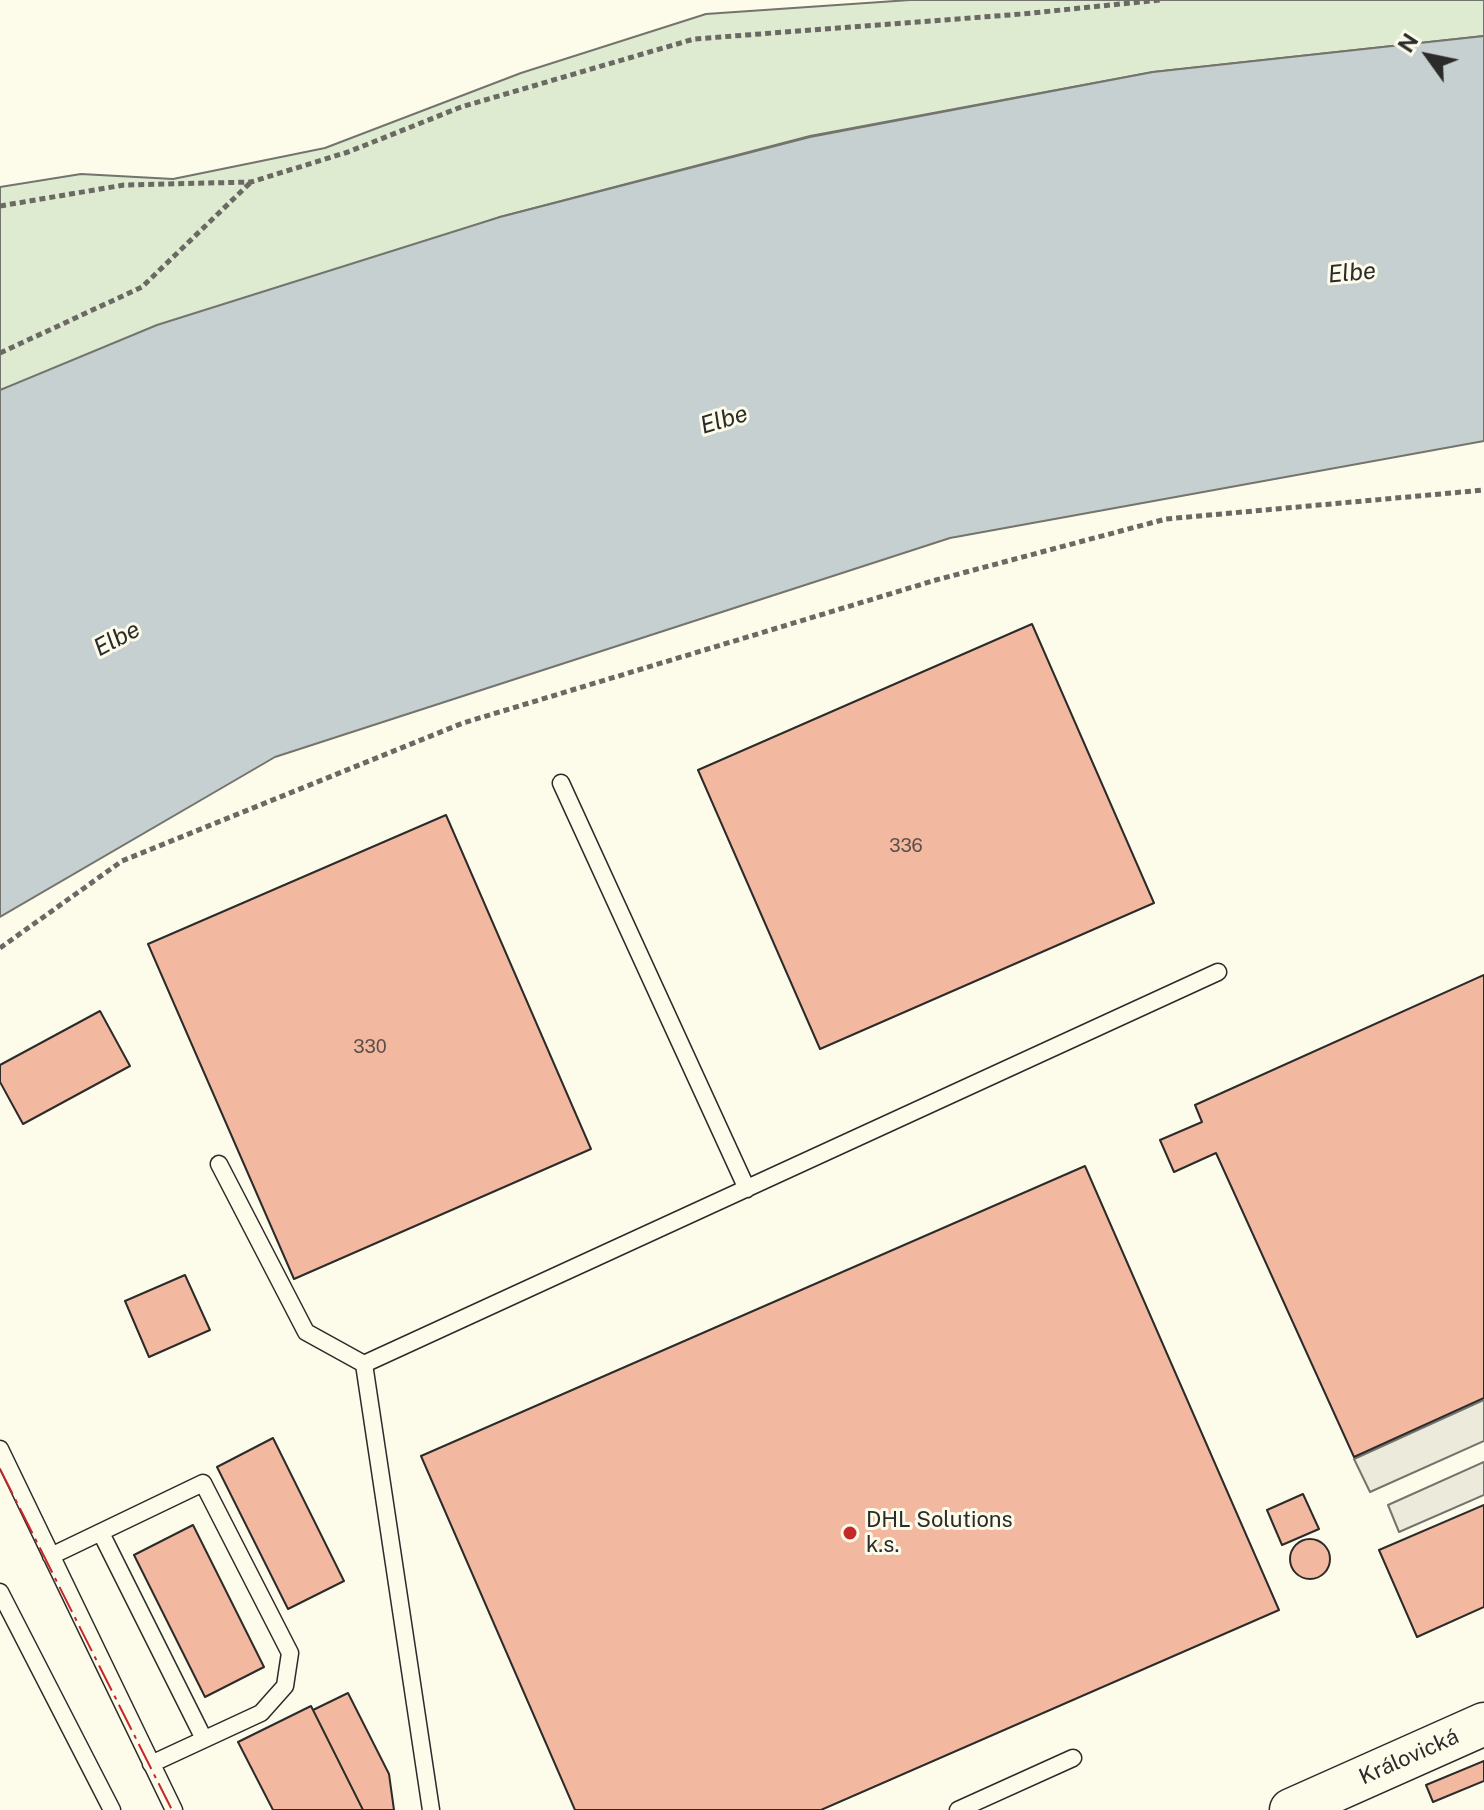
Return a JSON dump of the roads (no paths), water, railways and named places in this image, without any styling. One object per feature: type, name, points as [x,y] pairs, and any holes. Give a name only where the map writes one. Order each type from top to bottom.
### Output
[{"type":"main road","name":"Královická","points":[[1291,1810],[1484,1724]]},
{"type":"lane","points":[[561,783],[747,1189]]},
{"type":"lane","points":[[364,1364],[1218,972]]},
{"type":"lane","points":[[219,1164],[306,1332],[364,1364]]},
{"type":"lane","points":[[364,1364],[431,1810]]},
{"type":"lane","points":[[0,1449],[174,1810]]},
{"type":"lane","points":[[51,1556],[203,1483],[290,1653],[285,1686],[261,1713],[151,1764]]},
{"type":"lane","points":[[101,1533],[204,1739]]},
{"type":"lane","points":[[0,1592],[112,1810]]},
{"type":"lane","points":[[958,1810],[1073,1758]]},
{"type":"water","name":"Elbe","points":[[1484,36],[1484,441],[950,538],[275,757],[0,917],[0,390],[157,325],[500,217],[810,137],[1153,72]]},
{"type":"place","name":"DHL Solutions k.s.","points":[[850,1533]]}]
